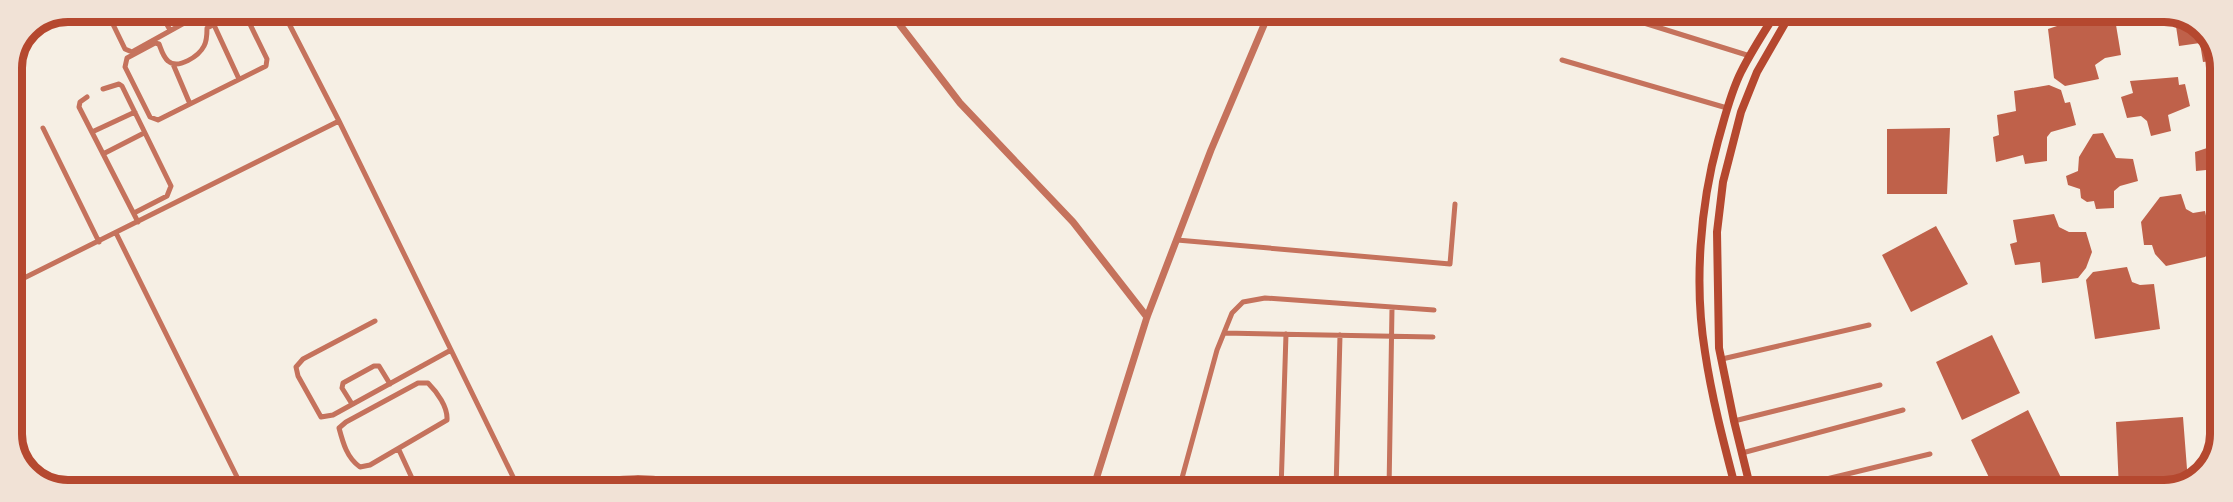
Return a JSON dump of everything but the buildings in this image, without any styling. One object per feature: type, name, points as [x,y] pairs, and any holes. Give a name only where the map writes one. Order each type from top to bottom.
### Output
[{"type":"main road","points":[[1734,480],[1713,397],[1701,320],[1702,230],[1709,177],[1728,105],[1750,56],[1770,23]]},
{"type":"main road","points":[[1749,480],[1719,348],[1717,232],[1725,172],[1743,106],[1757,72],[1785,23]]},
{"type":"main road","points":[[1728,105],[1743,106]]},
{"type":"main road","points":[[1705,350],[1719,348]]},
{"type":"street","points":[[113,23],[128,51],[132,52],[183,23]]},
{"type":"street","points":[[166,23],[170,30]]},
{"type":"street","points":[[190,104],[173,64],[167,60],[159,44],[155,43],[127,58],[125,67],[150,117],[158,120],[239,80],[266,66],[268,63],[249,23]]},
{"type":"street","points":[[289,23],[515,480]]},
{"type":"street","points":[[898,23],[960,103],[1073,222],[1148,316]]},
{"type":"street","points":[[1096,480],[1148,316],[1211,150],[1265,23]]},
{"type":"street","points":[[1645,23],[1750,56]]},
{"type":"street","points":[[173,64],[184,62],[200,52],[207,40],[207,27],[214,24],[239,80]]},
{"type":"street","points":[[1562,60],[1728,105]]},
{"type":"street","points":[[103,89],[118,84],[122,86],[171,186],[167,196],[134,213]]},
{"type":"street","points":[[87,97],[80,102],[79,107],[138,222]]},
{"type":"street","points":[[93,132],[135,112]]},
{"type":"street","points":[[23,279],[339,121]]},
{"type":"street","points":[[43,128],[99,242]]},
{"type":"street","points":[[104,154],[144,134]]},
{"type":"street","points":[[1177,240],[1450,264],[1455,204]]},
{"type":"street","points":[[116,233],[239,480]]},
{"type":"street","points":[[1181,480],[1217,350],[1232,313],[1243,302],[1265,298],[1434,310]]},
{"type":"street","points":[[1389,480],[1392,308]]},
{"type":"street","points":[[375,321],[303,359],[296,367],[298,376],[321,417],[333,415],[451,350]]},
{"type":"street","points":[[1722,359],[1869,325]]},
{"type":"street","points":[[1224,333],[1433,337]]},
{"type":"street","points":[[1281,480],[1286,334]]},
{"type":"street","points":[[1336,480],[1340,335]]},
{"type":"street","points":[[352,404],[342,388],[343,383],[374,366],[379,366],[390,384]]},
{"type":"street","points":[[418,383],[428,383],[435,390],[448,414],[447,420],[399,450],[370,465],[360,467],[352,462],[342,441],[339,428],[418,383]]},
{"type":"street","points":[[1734,421],[1880,385]]},
{"type":"street","points":[[1742,453],[1903,410]]},
{"type":"street","points":[[399,450],[413,480]]},
{"type":"street","points":[[1822,480],[1930,454]]},
{"type":"street","points":[[635,480],[654,478],[666,480]]}]
